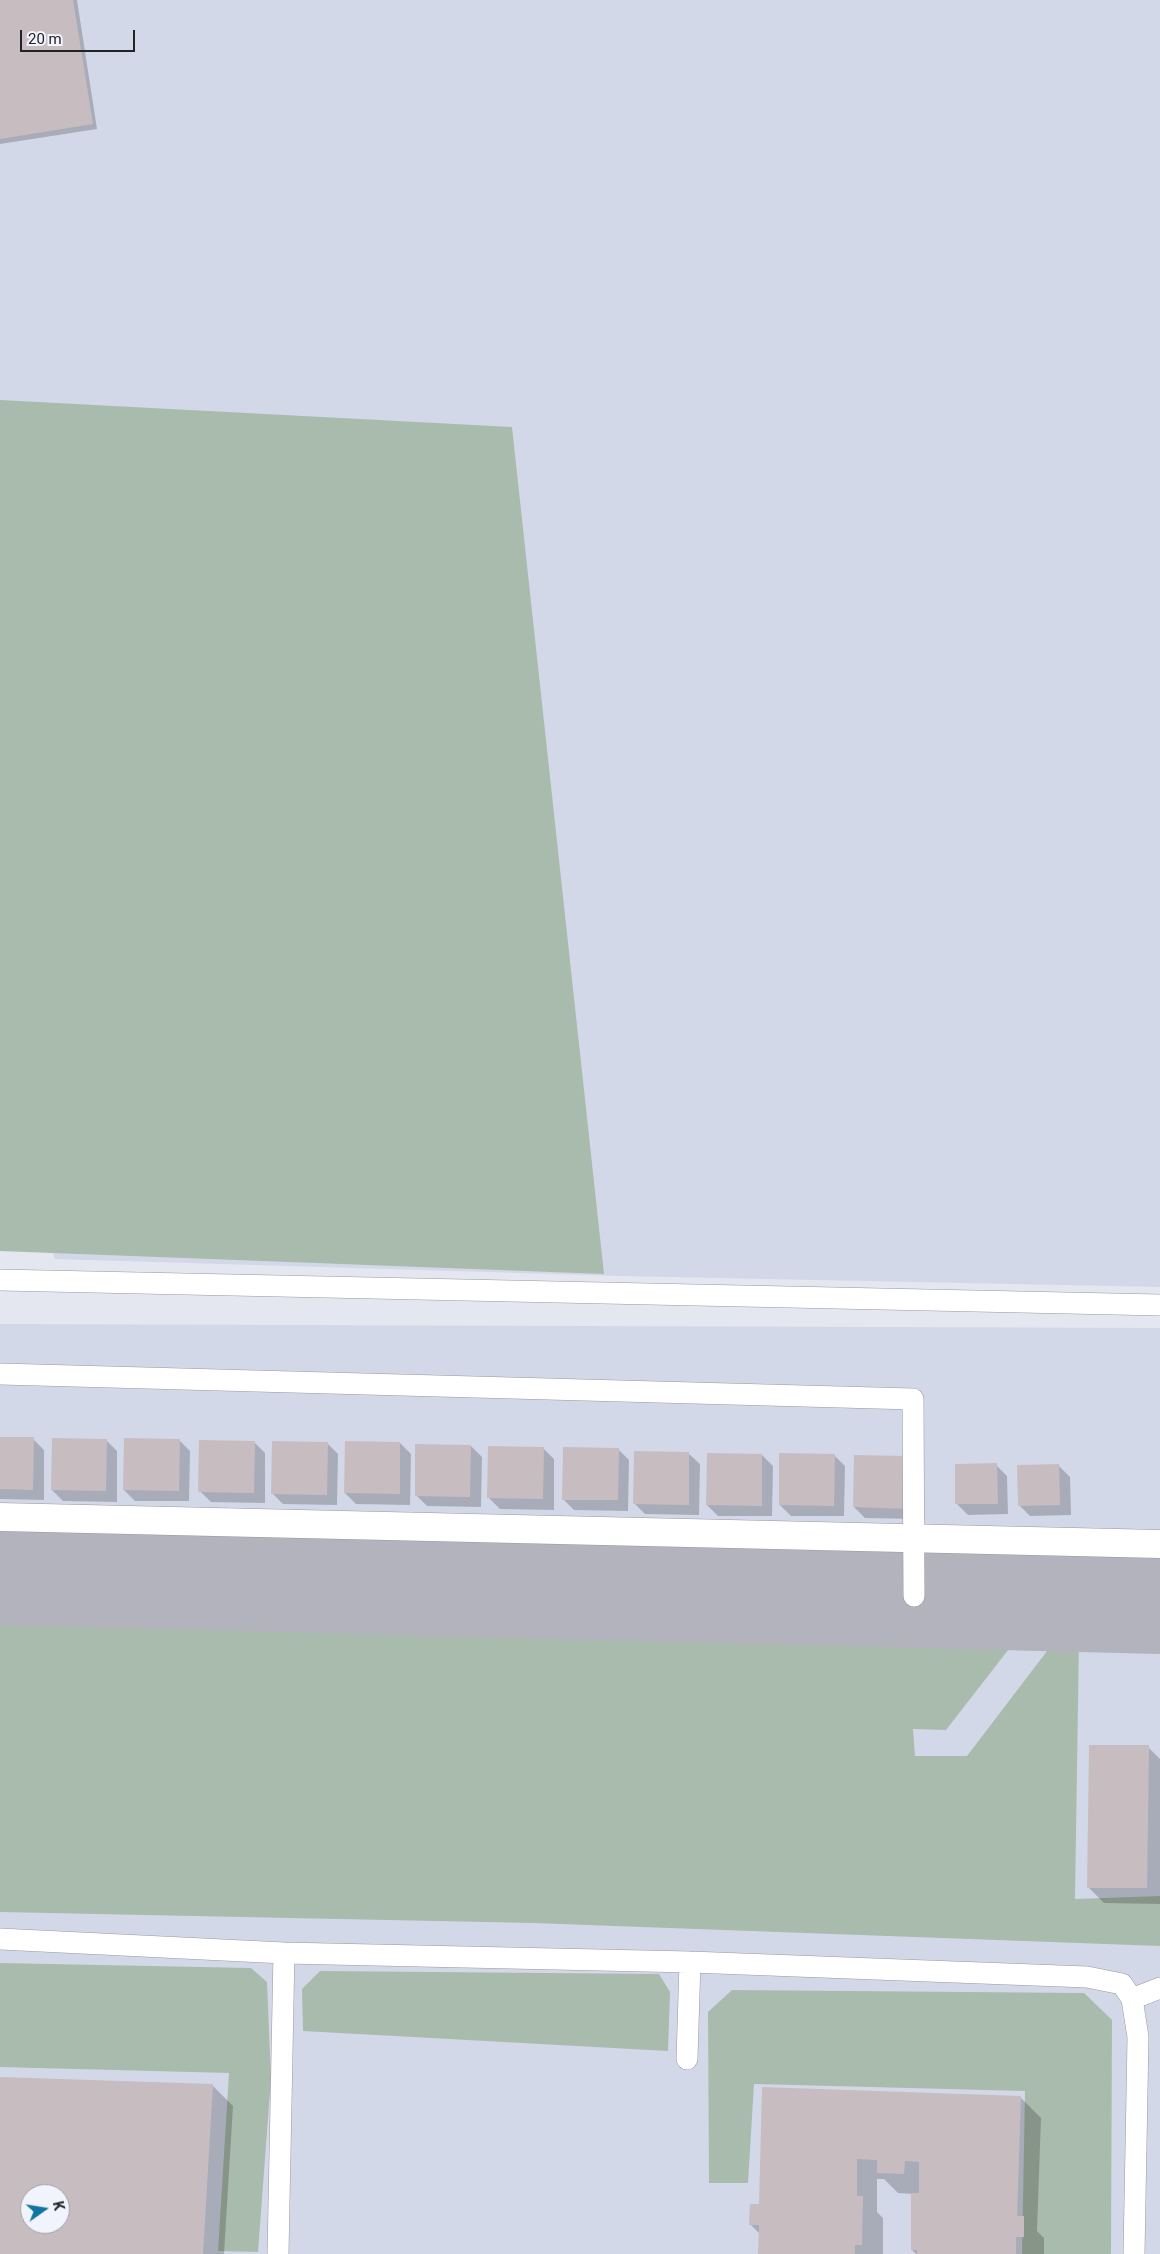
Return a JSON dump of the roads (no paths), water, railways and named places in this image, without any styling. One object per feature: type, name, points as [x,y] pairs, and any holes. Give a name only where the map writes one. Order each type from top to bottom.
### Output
[{"type":"street","points":[[0,1516],[1160,1544]]},
{"type":"lane","points":[[0,1280],[1160,1305]]},
{"type":"lane","points":[[0,1374],[914,1400],[914,1596]]},
{"type":"lane","points":[[0,1939],[284,1952],[690,1962],[1087,1977],[1122,1984],[1132,1999],[1138,2037],[1134,2254]]},
{"type":"lane","points":[[278,2254],[284,1952]]},
{"type":"lane","points":[[687,2059],[690,1962]]},
{"type":"lane","points":[[1132,1999],[1160,1988]]}]
